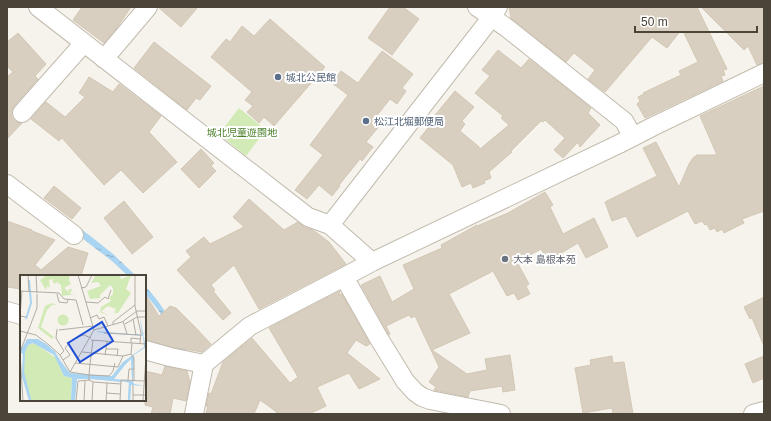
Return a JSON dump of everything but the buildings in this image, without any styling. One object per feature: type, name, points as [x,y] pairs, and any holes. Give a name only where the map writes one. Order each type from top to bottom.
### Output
[{"type":"street","points":[[38,7],[308,217],[330,225],[372,262]]},
{"type":"street","points":[[104,59],[148,7]]},
{"type":"street","points":[[477,7],[494,12],[507,28],[624,121],[633,137]]},
{"type":"street","points":[[330,225],[494,12]]},
{"type":"street","points":[[22,113],[84,43]]},
{"type":"street","points":[[194,414],[204,364],[250,326],[372,262],[764,73]]},
{"type":"street","points":[[7,184],[74,235]]},
{"type":"street","points":[[344,277],[405,381],[415,392],[430,400],[501,414]]},
{"type":"street","points":[[7,311],[20,315]]},
{"type":"street","points":[[146,350],[204,364]]},
{"type":"street","points":[[753,414],[764,411]]},
{"type":"green space","name":"城北児童遊園地","points":[[239,108],[266,130],[246,156],[219,134]]},
{"type":"water","points":[[7,173],[93,238],[113,254],[135,275],[127,275],[112,261],[7,181]]},
{"type":"water","points":[[146,287],[158,301],[168,317],[186,352],[179,351],[173,335],[156,307],[146,295]]},
{"type":"place","name":"城北公民館","points":[[278,77]]},
{"type":"place","name":"松江北堀郵便局","points":[[366,121]]},
{"type":"place","name":"大本 島根本苑","points":[[505,259]]}]
